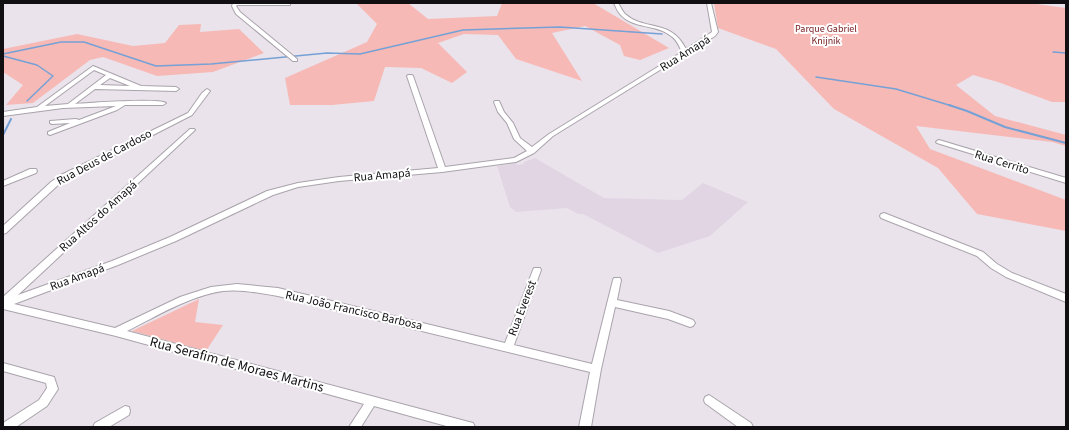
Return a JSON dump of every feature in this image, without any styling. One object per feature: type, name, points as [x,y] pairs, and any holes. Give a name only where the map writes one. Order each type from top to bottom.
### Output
[{"type":"street","points":[[288,4],[235,3],[234,9],[295,60]]},
{"type":"street","points":[[616,3],[621,13],[629,18],[670,32],[678,39],[686,52]]},
{"type":"street","name":"Rua Amapá","points":[[3,304],[115,263],[173,239],[270,193],[298,185],[339,179],[442,170],[516,160],[527,156],[539,143],[686,52],[715,32],[709,3]]},
{"type":"street","points":[[39,108],[93,68],[140,88]]},
{"type":"street","points":[[70,105],[110,75]]},
{"type":"street","points":[[410,76],[442,170]]},
{"type":"street","points":[[94,87],[176,89]]},
{"type":"street","name":"Rua Deus de Cardoso","points":[[3,231],[54,184],[64,177],[190,114],[207,91]]},
{"type":"street","points":[[498,102],[500,112],[510,123],[517,139],[532,151]]},
{"type":"street","points":[[50,133],[115,109],[124,103]]},
{"type":"street","points":[[3,114],[70,105],[163,103]]},
{"type":"street","points":[[50,142],[50,133],[53,121],[84,120]]},
{"type":"street","name":"Rua Altos do Amapá","points":[[3,304],[192,130]]},
{"type":"street","name":"Rua Cerrito","points":[[938,142],[1066,181]]},
{"type":"street","points":[[3,184],[34,171]]},
{"type":"street","points":[[884,216],[980,254],[994,266],[1009,275],[1066,298]]},
{"type":"street","name":"Rua Everest","points":[[508,347],[537,270]]},
{"type":"street","points":[[585,427],[596,368],[613,303],[617,280]]},
{"type":"street","name":"Rua João Francisco Barbosa","points":[[116,332],[207,292],[224,288],[253,288],[278,292],[596,368]]},
{"type":"street","points":[[613,303],[669,315],[690,323]]},
{"type":"street","name":"Rua Serafim de Moraes Martins","points":[[3,304],[116,332],[470,427]]},
{"type":"street","points":[[3,367],[50,380],[53,389],[43,403],[6,427]]},
{"type":"street","points":[[356,427],[372,400]]},
{"type":"street","points":[[709,400],[747,427]]},
{"type":"street","points":[[99,427],[125,411]]},
{"type":"shaded area","points":[[535,158],[604,198],[682,200],[703,183],[748,202],[710,236],[658,253],[583,214],[578,214],[567,208],[516,212],[510,207],[497,166],[516,163],[517,165],[524,164],[524,162]]},
{"type":"green space","points":[[356,3],[408,3],[428,19],[497,16],[502,3],[593,3],[669,48],[640,60],[624,56],[620,45],[585,26],[552,33],[582,81],[516,59],[498,35],[464,34],[438,43],[467,72],[452,83],[421,68],[385,67],[374,101],[332,105],[290,105],[285,78],[367,42],[377,24]]},
{"type":"green space","name":"Parque Gabriel Knijnik","points":[[714,3],[1029,3],[1066,8],[1066,102],[1052,102],[998,82],[973,75],[956,85],[995,116],[1066,135],[1066,146],[1052,142],[916,126],[930,149],[1066,200],[1066,231],[977,214],[938,168],[834,109],[776,49],[718,28]]},
{"type":"green space","points":[[201,24],[200,32],[239,29],[264,53],[213,72],[157,76],[103,57],[90,60],[33,103],[6,105],[23,85],[3,72],[3,49],[77,34],[133,46],[165,43],[179,25]]},
{"type":"green space","points":[[199,299],[195,322],[223,325],[206,351],[132,331]]},
{"type":"waterway","points":[[3,54],[61,42],[84,42],[156,66],[211,64],[327,53],[360,54],[463,30],[560,27],[662,34]]},
{"type":"waterway","points":[[1053,52],[1066,53]]},
{"type":"waterway","points":[[3,56],[37,65],[53,76],[27,101]]},
{"type":"waterway","points":[[816,77],[896,89],[952,106]]},
{"type":"waterway","points":[[952,106],[1005,127],[1066,143]]},
{"type":"waterway","points":[[3,135],[11,119]]}]
